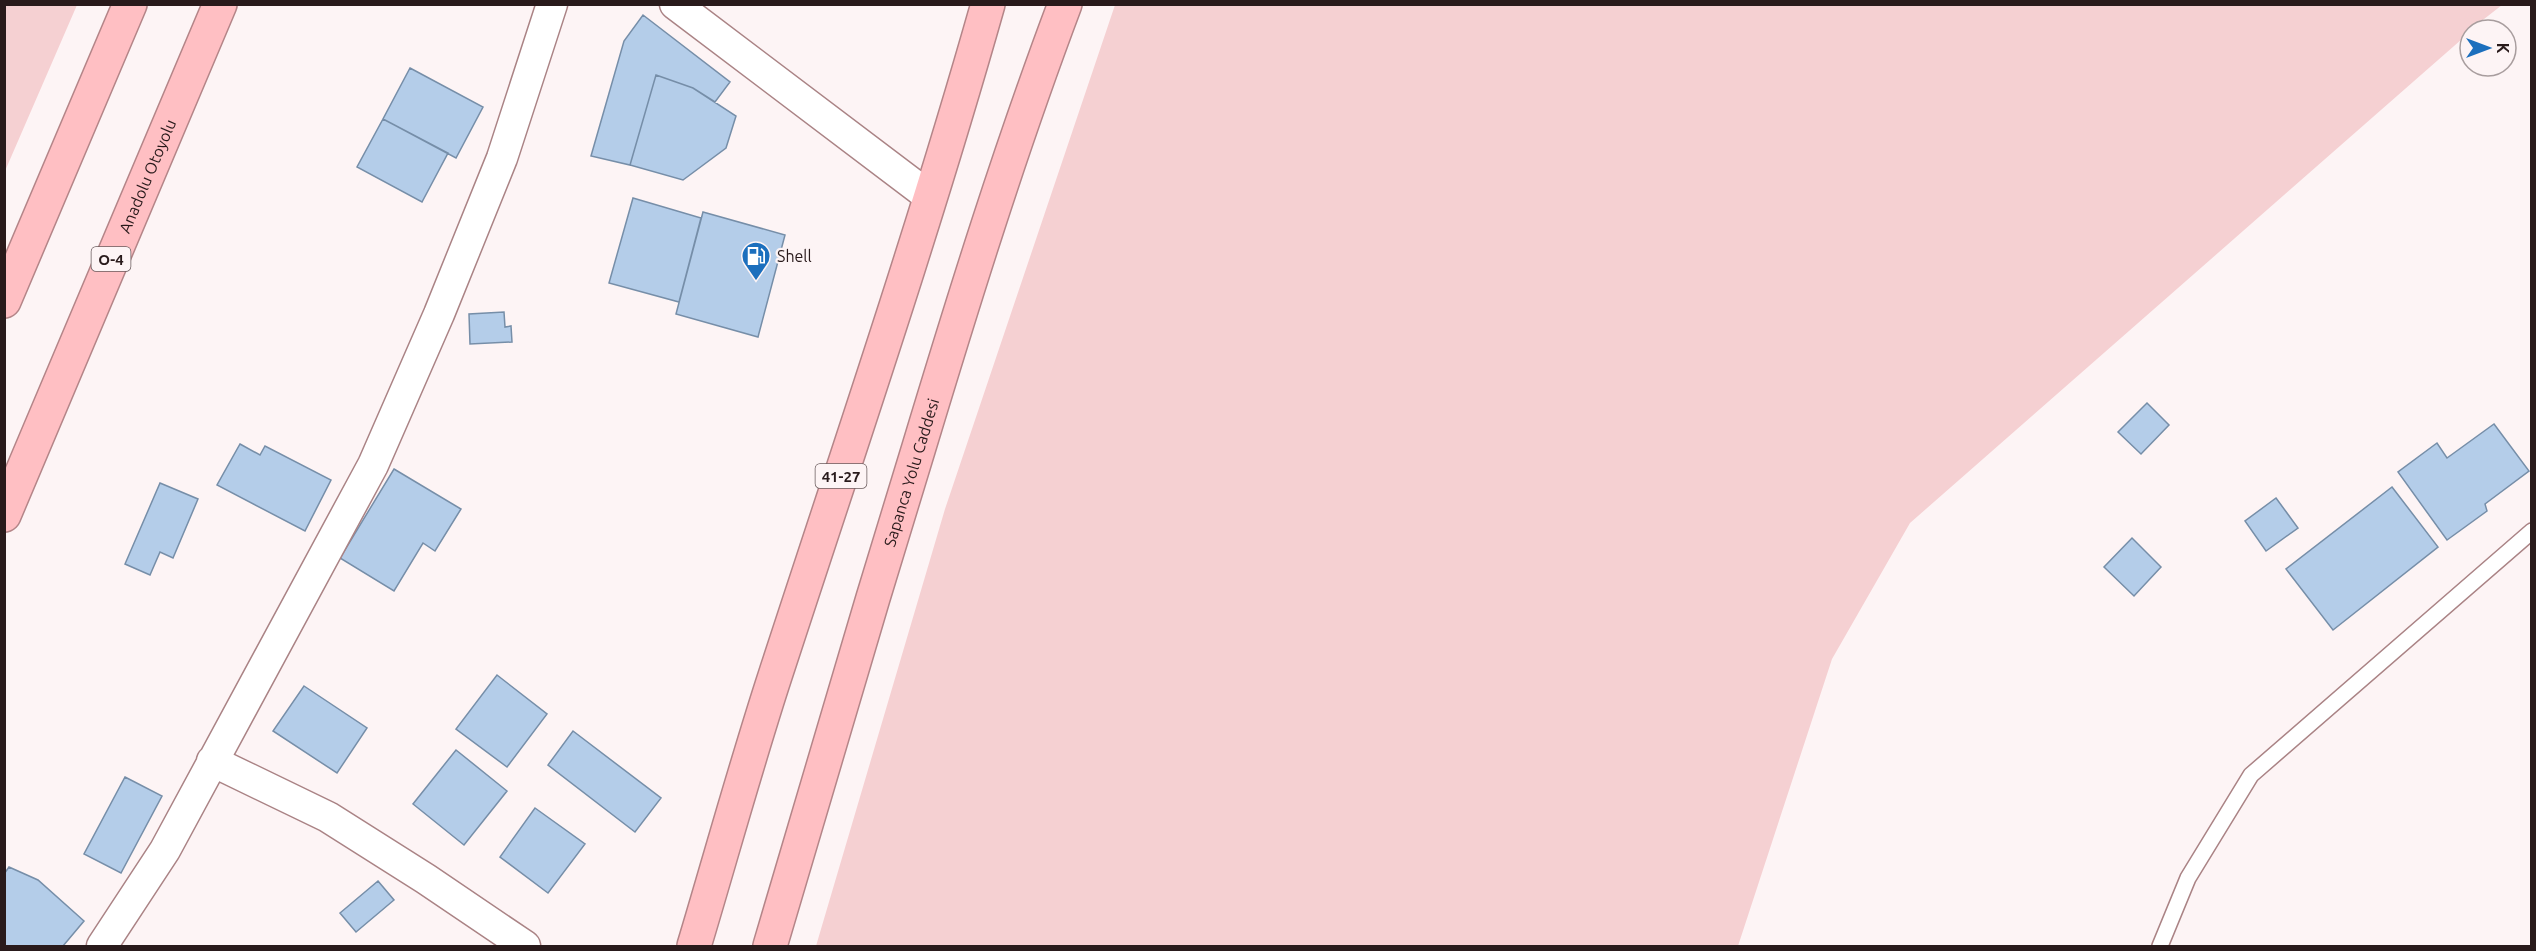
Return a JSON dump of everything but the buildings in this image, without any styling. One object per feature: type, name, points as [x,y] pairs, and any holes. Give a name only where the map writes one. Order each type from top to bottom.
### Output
[{"type":"highway","points":[[4,301],[130,4]]},
{"type":"highway","name":"Anadolu Otoyolu","points":[[4,515],[220,4]]},
{"type":"highway","name":"41-27","points":[[694,946],[774,679],[871,387],[988,4]]},
{"type":"highway","name":"Sapanca Yolu Caddesi","points":[[770,946],[845,687],[993,206],[1026,105],[1065,4]]},
{"type":"street","points":[[102,946],[165,850],[373,465],[439,314],[502,158],[552,4]]},
{"type":"street","points":[[675,4],[930,197]]},
{"type":"street","points":[[212,761],[328,817],[426,879],[525,946]]},
{"type":"lane","points":[[2160,946],[2188,878],[2251,775],[2532,531]]},
{"type":"shaded area","points":[[1115,4],[2502,5],[2485,18],[2458,18],[2458,43],[1910,523],[1832,659],[1738,946],[816,946],[945,509]]},
{"type":"shaded area","points":[[4,5],[77,5],[5,171]]},
{"type":"place","name":"Shell","points":[[756,282]]}]
